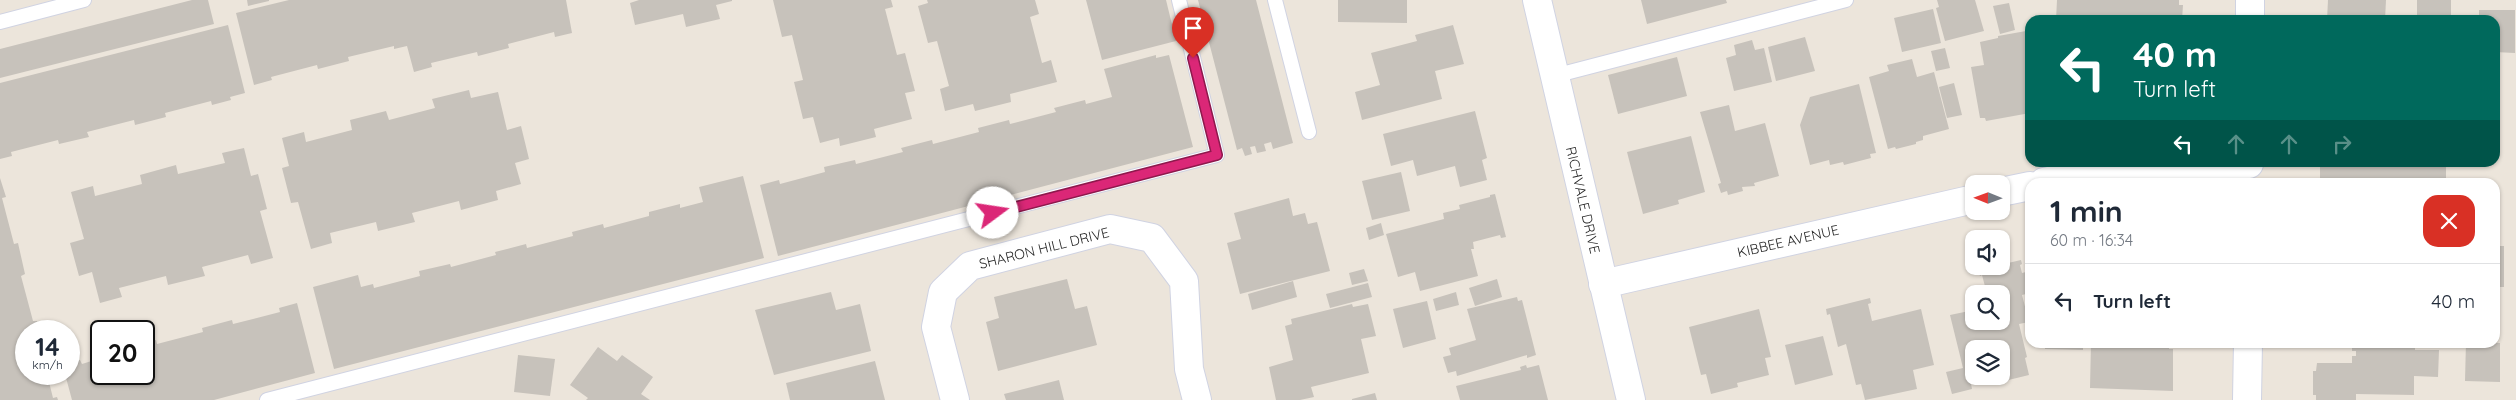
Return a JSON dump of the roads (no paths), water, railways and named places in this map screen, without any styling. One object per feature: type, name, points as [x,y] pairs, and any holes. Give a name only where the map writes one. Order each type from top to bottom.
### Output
[{"type":"street","name":"RICHVALE DRIVE","points":[[1537,0],[1631,400]]},
{"type":"street","points":[[2250,0],[2250,15]]},
{"type":"street","points":[[2063,178],[2087,173],[2249,170]]},
{"type":"street","points":[[2010,190],[2025,187]]},
{"type":"street","name":"KIBBEE AVENUE","points":[[1603,284],[1965,201]]},
{"type":"street","name":"SHARON HILL DRIVE","points":[[955,400],[936,327],[943,292],[970,266],[1110,229],[1152,238],[1184,282],[1190,369],[1197,400]]},
{"type":"street","points":[[2247,400],[2248,348]]},
{"type":"lane","points":[[0,22],[84,0]]},
{"type":"lane","points":[[267,400],[1217,155],[1179,0]]},
{"type":"lane","points":[[1276,0],[1309,132]]},
{"type":"lane","points":[[1554,76],[1846,0]]}]
